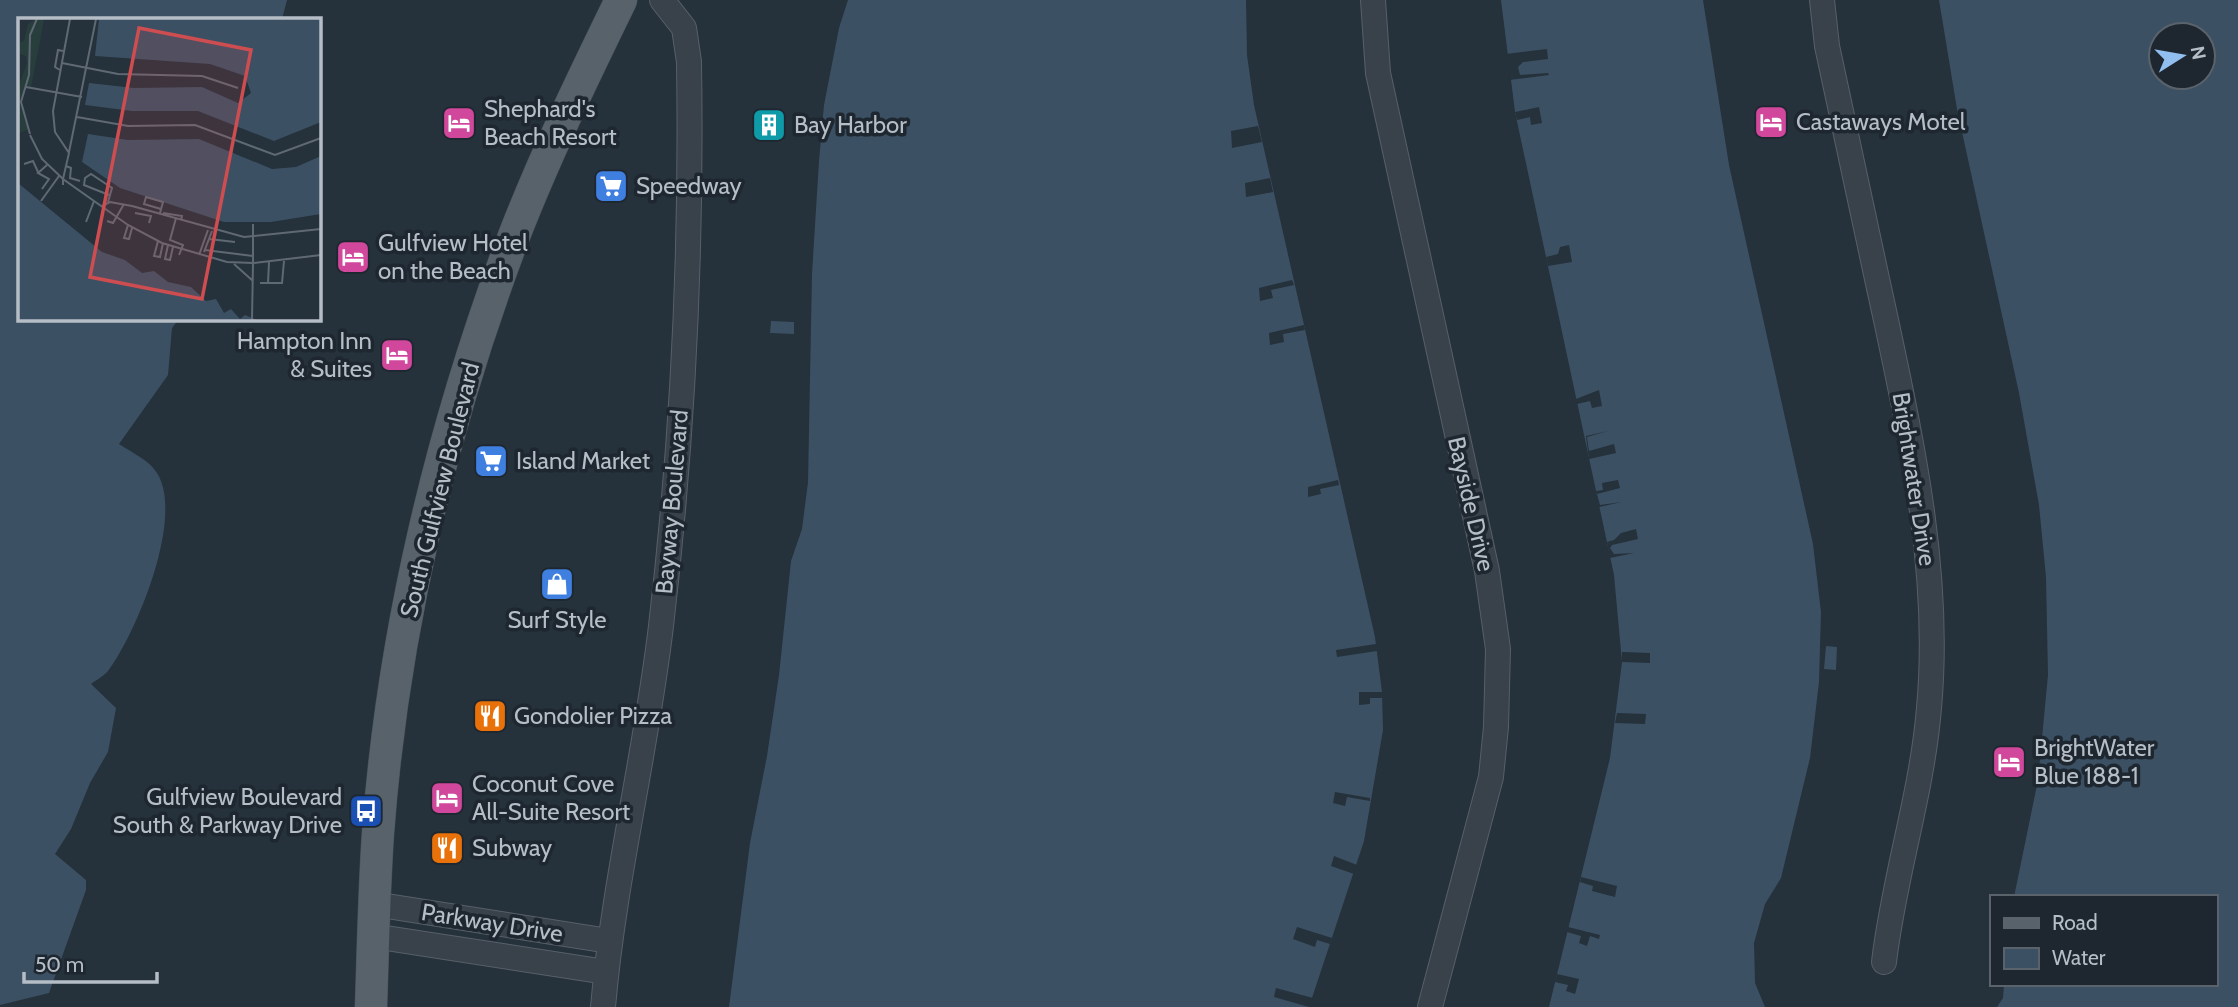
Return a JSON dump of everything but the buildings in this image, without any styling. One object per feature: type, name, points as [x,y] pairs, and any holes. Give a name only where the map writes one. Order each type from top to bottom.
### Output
[{"type":"main road","name":"South Gulfview Boulevard","points":[[371,1007],[374,904],[385,769],[402,644],[452,426],[515,235],[558,133],[621,0]]},
{"type":"street","name":"Bayway Boulevard","points":[[603,1007],[610,940],[660,629],[678,459],[686,331],[688,52],[684,28],[663,0]]},
{"type":"street","name":"Bayside Drive","points":[[1373,0],[1378,73],[1487,570],[1499,649],[1491,777],[1430,1007]]},
{"type":"street","name":"Brightwater Drive","points":[[1822,0],[1827,46],[1916,472],[1928,561],[1931,628],[1929,707],[1919,786],[1889,917],[1884,962]]},
{"type":"street","name":"Parkway Drive","points":[[374,904],[610,940]]},
{"type":"street","name":"Parkway Drive","points":[[373,936],[606,972]]},
{"type":"water","points":[[0,0],[287,0],[282,18],[18,18],[18,320],[178,320],[172,328],[168,375],[119,444],[144,460],[157,473],[164,493],[165,517],[154,575],[143,604],[108,671],[91,684],[116,708],[108,752],[90,783],[71,829],[55,854],[86,880],[86,890],[49,993],[0,1005]]},
{"type":"water","points":[[848,0],[1246,0],[1247,55],[1254,105],[1375,637],[1382,692],[1383,730],[1364,841],[1309,1007],[729,1007],[750,843],[779,675],[791,561],[802,529],[808,482],[812,274],[819,161],[824,105],[839,28]]},
{"type":"water","points":[[1501,0],[1703,0],[1729,165],[1813,544],[1821,612],[1819,682],[1810,758],[1781,878],[1765,904],[1754,943],[1755,983],[1765,1007],[1549,1007],[1610,758],[1622,662],[1614,575],[1515,112]]},
{"type":"water","points":[[1939,0],[2238,0],[2238,1007],[1997,1007],[2003,998],[2004,986],[2217,986],[2217,895],[2014,895],[2038,780],[2048,675],[2046,577],[2039,505],[2019,393],[1957,109]]},
{"type":"water","points":[[771,321],[794,322],[794,334],[770,333]]},
{"type":"water","points":[[1826,646],[1837,647],[1836,670],[1824,669]]},
{"type":"pier","points":[[1547,49],[1548,59],[1523,62],[1518,67],[1520,75],[1549,75],[1509,80],[1506,54]]},
{"type":"pier","points":[[1539,107],[1542,123],[1531,125],[1530,117],[1517,120],[1515,112]]},
{"type":"pier","points":[[1258,126],[1262,142],[1232,148],[1231,131]]},
{"type":"pier","points":[[1270,178],[1273,192],[1246,197],[1245,183]]},
{"type":"pier","points":[[1569,245],[1572,262],[1548,266],[1546,257],[1558,254],[1560,247]]},
{"type":"pier","points":[[1292,280],[1294,285],[1271,290],[1273,298],[1260,301],[1259,288]]},
{"type":"pier","points":[[1304,325],[1305,330],[1283,334],[1284,342],[1270,345],[1269,333]]},
{"type":"pier","points":[[1599,390],[1602,406],[1592,408],[1590,401],[1577,404],[1576,399]]},
{"type":"pier","points":[[1608,431],[1587,437],[1589,451],[1614,444],[1616,453],[1589,459],[1586,436]]},
{"type":"pier","points":[[1338,480],[1339,485],[1320,489],[1321,494],[1308,497],[1308,487]]},
{"type":"pier","points":[[1618,480],[1620,488],[1597,494],[1600,505],[1622,502],[1599,507],[1596,491],[1603,490],[1602,483]]},
{"type":"pier","points":[[1636,529],[1638,539],[1612,545],[1610,548],[1614,554],[1634,553],[1610,558],[1607,542],[1614,540],[1621,533]]},
{"type":"pier","points":[[1376,644],[1377,651],[1337,657],[1336,650]]},
{"type":"pier","points":[[1622,652],[1650,653],[1650,663],[1622,662]]},
{"type":"pier","points":[[1359,692],[1382,692],[1382,698],[1370,698],[1370,704],[1359,705]]},
{"type":"pier","points":[[1617,713],[1646,714],[1645,724],[1615,723]]},
{"type":"pier","points":[[1335,792],[1370,798],[1370,801],[1347,797],[1345,806],[1333,803]]},
{"type":"pier","points":[[1334,856],[1357,865],[1354,874],[1331,866]]},
{"type":"pier","points":[[1581,877],[1617,886],[1615,897],[1592,891],[1593,886],[1580,882]]},
{"type":"pier","points":[[1297,927],[1332,938],[1330,944],[1317,940],[1315,947],[1293,939]]},
{"type":"pier","points":[[1568,927],[1600,935],[1599,939],[1590,936],[1587,946],[1579,943],[1581,936],[1567,932]]},
{"type":"pier","points":[[1557,974],[1579,979],[1575,994],[1566,991],[1568,985],[1555,982]]},
{"type":"pier","points":[[1276,988],[1313,998],[1309,1007],[1274,997]]},
{"type":"place","name":"Castaways Motel","points":[[1771,122]]},
{"type":"place","name":"Shephard's Beach Resort","points":[[459,123]]},
{"type":"place","name":"Bay Harbor","points":[[769,125]]},
{"type":"place","name":"Speedway","points":[[611,186]]},
{"type":"place","name":"Gulfview Hotel on the Beach","points":[[353,257]]},
{"type":"place","name":"Hampton Inn & Suites","points":[[397,355]]},
{"type":"place","name":"Island Market","points":[[491,461]]},
{"type":"place","name":"Surf Style","points":[[557,584]]},
{"type":"place","name":"Gondolier Pizza","points":[[490,716]]},
{"type":"place","name":"BrightWater Blue 188-1","points":[[2009,762]]},
{"type":"place","name":"Coconut Cove All-Suite Resort","points":[[447,798]]},
{"type":"place","name":"Gulfview Boulevard South & Parkway Drive","points":[[366,811]]},
{"type":"place","name":"Subway","points":[[447,848]]}]
